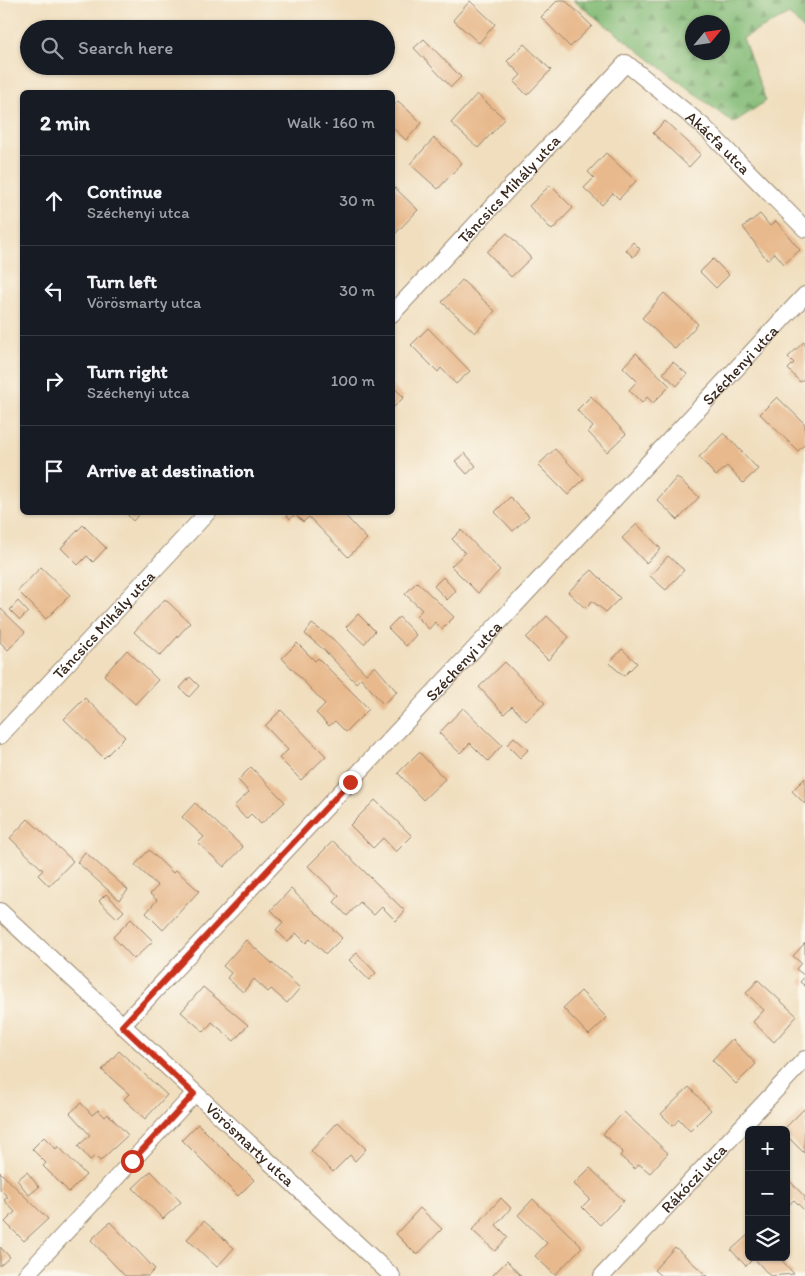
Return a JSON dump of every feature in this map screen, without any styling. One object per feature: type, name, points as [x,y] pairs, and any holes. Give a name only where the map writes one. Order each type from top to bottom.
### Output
[{"type":"street","name":"Akácfa utca","points":[[626,63],[703,126],[805,229]]},
{"type":"street","name":"Táncsics Mihály utca","points":[[395,311],[626,63]]},
{"type":"street","name":"Széchenyi utca","points":[[122,1026],[805,295]]},
{"type":"street","name":"Táncsics Mihály utca","points":[[0,736],[205,515]]},
{"type":"street","name":"Vörösmarty utca","points":[[0,911],[194,1094],[392,1276]]},
{"type":"street","name":"Rákóczi utca","points":[[602,1276],[805,1059]]},
{"type":"street","points":[[25,1276],[194,1094]]},
{"type":"green space","points":[[573,0],[805,0],[805,31],[789,14],[743,38],[766,101],[733,123]]},
{"type":"building","points":[[558,0],[565,0],[592,26],[570,47],[541,17]]},
{"type":"building","points":[[470,1],[495,24],[479,43],[453,20]]},
{"type":"building","points":[[424,39],[461,77],[451,87],[414,48]]},
{"type":"building","points":[[524,44],[551,70],[527,95],[514,82],[521,75],[507,61]]},
{"type":"building","points":[[477,94],[505,119],[478,148],[451,123]]},
{"type":"building","points":[[398,101],[422,123],[406,140],[395,130],[395,104]]},
{"type":"building","points":[[665,121],[701,154],[689,167],[653,133]]},
{"type":"building","points":[[434,138],[462,163],[438,189],[410,164]]},
{"type":"building","points":[[606,153],[636,181],[619,199],[613,193],[602,205],[584,188],[594,178],[588,172]]},
{"type":"building","points":[[550,185],[573,208],[552,230],[529,206]]},
{"type":"building","points":[[395,188],[418,210],[395,234]]},
{"type":"building","points":[[760,214],[770,226],[776,221],[800,250],[784,264],[775,253],[767,260],[743,227]]},
{"type":"building","points":[[507,233],[531,258],[511,277],[487,252]]},
{"type":"building","points":[[633,242],[640,249],[633,257],[626,250]]},
{"type":"building","points":[[713,259],[729,275],[716,288],[700,272]]},
{"type":"building","points":[[462,280],[495,311],[475,333],[442,302]]},
{"type":"building","points":[[664,293],[698,324],[675,349],[642,318]]},
{"type":"building","points":[[428,328],[470,371],[456,384],[441,368],[438,372],[411,345]]},
{"type":"building","points":[[805,341],[805,378],[800,382],[788,369],[794,363],[788,357]]},
{"type":"building","points":[[636,353],[670,386],[653,403],[647,397],[642,403],[629,390],[637,381],[623,367]]},
{"type":"building","points":[[673,362],[687,374],[677,386],[663,373]]},
{"type":"building","points":[[395,389],[404,397],[395,406]]},
{"type":"building","points":[[591,396],[626,434],[607,452],[588,432],[593,427],[577,410]]},
{"type":"building","points":[[777,397],[805,424],[805,444],[798,451],[760,414]]},
{"type":"building","points":[[724,433],[758,469],[743,483],[727,466],[716,476],[699,457]]},
{"type":"building","points":[[555,449],[584,479],[568,495],[538,465]]},
{"type":"building","points":[[465,453],[476,466],[467,474],[455,461]]},
{"type":"building","points":[[677,477],[699,497],[678,520],[657,500]]},
{"type":"building","points":[[510,497],[529,516],[513,531],[495,512]]},
{"type":"building","points":[[128,515],[138,515],[133,521]]},
{"type":"building","points":[[296,515],[345,515],[367,539],[348,557],[309,517],[303,522]]},
{"type":"building","points":[[637,524],[661,549],[646,563],[622,538]]},
{"type":"building","points":[[83,525],[106,548],[93,562],[87,556],[78,565],[61,548]]},
{"type":"building","points":[[461,530],[500,570],[478,593],[451,566],[465,553],[452,539]]},
{"type":"building","points":[[668,556],[684,570],[666,590],[650,576]]},
{"type":"building","points":[[41,567],[70,595],[46,619],[18,591]]},
{"type":"building","points":[[592,570],[620,598],[606,612],[592,601],[585,608],[568,592]]},
{"type":"building","points":[[443,577],[456,591],[447,600],[434,586]]},
{"type":"building","points":[[417,582],[454,617],[442,629],[435,622],[429,629],[416,616],[422,610],[405,594]]},
{"type":"building","points":[[165,599],[190,623],[160,656],[134,632]]},
{"type":"building","points":[[18,601],[28,612],[20,620],[10,610]]},
{"type":"building","points":[[0,608],[25,632],[8,650],[0,642]]},
{"type":"building","points":[[358,614],[375,631],[364,644],[346,627]]},
{"type":"building","points":[[547,616],[569,637],[548,660],[526,638]]},
{"type":"building","points":[[399,617],[416,635],[406,646],[388,628]]},
{"type":"building","points":[[312,624],[333,639],[366,674],[375,666],[397,692],[383,704],[361,678],[356,683],[323,649],[305,634]]},
{"type":"building","points":[[297,643],[315,661],[318,658],[369,709],[346,732],[335,721],[329,726],[316,713],[325,704],[282,658]]},
{"type":"building","points":[[622,649],[637,663],[624,676],[609,663]]},
{"type":"building","points":[[127,650],[158,680],[135,704],[104,675]]},
{"type":"building","points":[[505,662],[545,703],[526,721],[512,706],[504,714],[479,687]]},
{"type":"building","points":[[190,677],[199,686],[189,697],[180,688]]},
{"type":"building","points":[[85,698],[125,737],[104,758],[64,719]]},
{"type":"building","points":[[463,708],[502,745],[488,761],[470,743],[460,753],[439,733]]},
{"type":"building","points":[[281,710],[326,756],[301,780],[279,758],[288,750],[265,726]]},
{"type":"building","points":[[514,737],[528,750],[520,758],[507,745]]},
{"type":"building","points":[[419,752],[445,779],[423,800],[398,773]]},
{"type":"building","points":[[251,767],[285,802],[261,824],[251,814],[246,819],[234,806],[249,792],[238,780]]},
{"type":"building","points":[[805,778],[805,804],[792,791]]},
{"type":"building","points":[[375,800],[412,836],[396,852],[383,838],[373,848],[350,825]]},
{"type":"building","points":[[195,803],[243,847],[224,867],[198,843],[204,837],[182,817]]},
{"type":"building","points":[[28,819],[73,861],[49,886],[38,875],[43,870],[10,838]]},
{"type":"building","points":[[333,841],[405,911],[396,921],[382,907],[374,915],[360,902],[347,916],[334,902],[339,896],[308,866]]},
{"type":"building","points":[[149,850],[173,873],[176,870],[199,891],[163,930],[146,913],[157,900],[150,894],[158,886],[135,865]]},
{"type":"building","points":[[85,852],[128,890],[119,900],[77,862]]},
{"type":"building","points":[[291,889],[342,938],[326,954],[310,939],[306,943],[296,933],[288,942],[276,930],[283,922],[271,910]]},
{"type":"building","points":[[106,894],[124,911],[117,918],[99,901]]},
{"type":"building","points":[[131,919],[153,941],[134,959],[113,937]]},
{"type":"building","points":[[246,940],[300,988],[287,1003],[271,989],[268,992],[254,979],[243,992],[227,978],[231,973],[223,966]]},
{"type":"building","points":[[805,943],[805,976],[796,969],[801,963],[793,956]]},
{"type":"building","points":[[357,953],[376,973],[369,980],[349,960]]},
{"type":"building","points":[[805,976],[805,986],[800,982]]},
{"type":"building","points":[[758,980],[797,1016],[774,1042],[753,1022],[764,1010],[746,993]]},
{"type":"building","points":[[203,987],[248,1025],[234,1041],[212,1022],[204,1032],[181,1012]]},
{"type":"building","points":[[581,991],[607,1018],[589,1035],[563,1008]]},
{"type":"building","points":[[732,1039],[756,1064],[736,1084],[712,1060]]},
{"type":"building","points":[[119,1051],[167,1095],[145,1119],[124,1099],[129,1094],[102,1070]]},
{"type":"building","points":[[689,1087],[711,1110],[690,1131],[679,1119],[673,1126],[661,1114]]},
{"type":"building","points":[[81,1103],[92,1115],[98,1110],[105,1117],[108,1114],[128,1135],[100,1161],[95,1156],[90,1160],[78,1146],[90,1135],[70,1113]]},
{"type":"building","points":[[804,1109],[804,1153],[790,1139],[790,1126],[787,1126]]},
{"type":"building","points":[[624,1112],[668,1153],[650,1173],[639,1164],[635,1169],[620,1156],[623,1152],[603,1134]]},
{"type":"building","points":[[338,1122],[366,1149],[355,1161],[350,1155],[333,1172],[311,1151]]},
{"type":"building","points":[[198,1124],[254,1180],[238,1196],[182,1140]]},
{"type":"building","points":[[44,1137],[56,1149],[58,1146],[86,1175],[69,1192],[43,1166],[46,1163],[32,1149]]},
{"type":"building","points":[[590,1168],[624,1201],[600,1225],[582,1207],[590,1199],[574,1184]]},
{"type":"building","points":[[151,1171],[181,1202],[163,1219],[133,1188]]},
{"type":"building","points":[[0,1172],[48,1219],[24,1241],[5,1222],[15,1212],[4,1200],[8,1197],[0,1189]]},
{"type":"building","points":[[27,1172],[39,1187],[29,1195],[17,1180]]},
{"type":"building","points":[[790,1181],[805,1197],[805,1211],[794,1200],[790,1204]]},
{"type":"building","points":[[501,1198],[511,1208],[496,1225],[508,1237],[495,1251],[472,1230]]},
{"type":"building","points":[[533,1199],[582,1247],[555,1275],[535,1256],[547,1243],[518,1215]]},
{"type":"building","points":[[420,1208],[442,1229],[417,1255],[396,1234]]},
{"type":"building","points":[[204,1221],[234,1248],[217,1267],[187,1239]]},
{"type":"building","points":[[110,1222],[155,1269],[148,1276],[125,1276],[91,1240]]},
{"type":"building","points":[[745,1238],[745,1261],[751,1261],[746,1266],[731,1250]]},
{"type":"building","points":[[0,1247],[10,1257],[0,1266]]},
{"type":"building","points":[[675,1247],[707,1276],[661,1276],[654,1270]]},
{"type":"building","points":[[507,1261],[521,1276],[492,1276]]},
{"type":"building","points":[[757,1261],[783,1261],[794,1274],[770,1276]]},
{"type":"route","points":[[132,1161],[194,1094],[122,1026],[350,782]]}]
